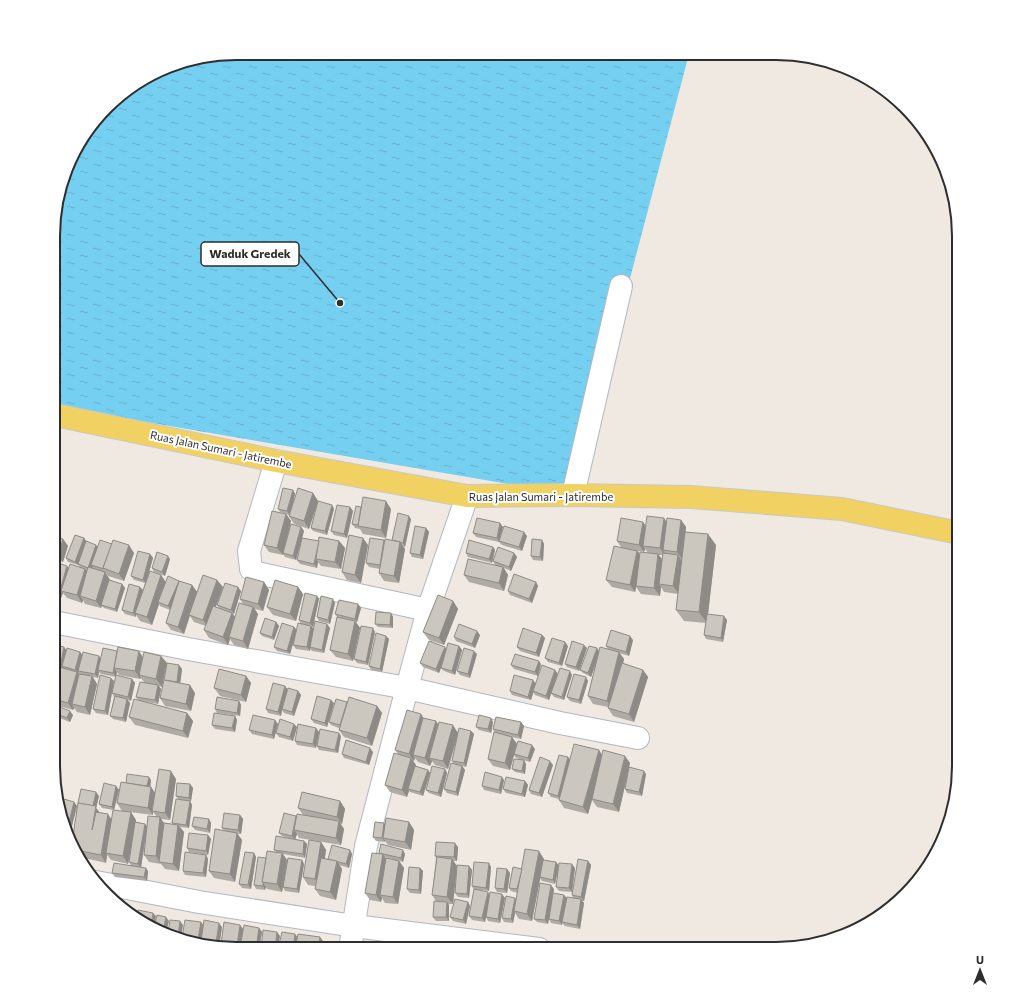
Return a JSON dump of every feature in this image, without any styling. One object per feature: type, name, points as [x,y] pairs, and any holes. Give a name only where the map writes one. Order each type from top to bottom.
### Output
[{"type":"main road","name":"Ruas Jalan Sumari - Jatirembe","points":[[60,416],[276,461],[467,496],[573,495],[691,497],[842,509],[952,532]]},
{"type":"street","points":[[573,495],[621,286]]},
{"type":"street","points":[[276,461],[249,551],[251,569],[262,574],[428,610]]},
{"type":"street","points":[[351,942],[366,846],[407,688],[428,610],[467,496]]},
{"type":"street","points":[[60,623],[188,649],[407,688],[560,723],[638,738]]},
{"type":"street","points":[[106,884],[199,902],[354,926],[483,942]]},
{"type":"water","points":[[225,60],[687,60],[573,495],[60,406],[60,225],[63,202],[69,180],[78,158],[96,129],[120,104],[138,90],[158,78],[180,69],[202,63]]},
{"type":"building","points":[[283,488],[293,490],[287,511],[278,509]]},
{"type":"building","points":[[298,488],[313,493],[304,521],[289,516]]},
{"type":"building","points":[[363,497],[386,501],[381,530],[358,526]]},
{"type":"building","points":[[318,501],[332,505],[325,531],[311,528]]},
{"type":"building","points":[[337,505],[350,507],[344,534],[331,531]]},
{"type":"building","points":[[356,506],[361,507],[358,525],[352,524]]},
{"type":"building","points":[[272,511],[286,514],[277,548],[264,545]]},
{"type":"building","points":[[398,513],[409,516],[403,543],[392,540]]},
{"type":"building","points":[[647,516],[664,518],[660,548],[643,546]]},
{"type":"building","points":[[477,518],[500,523],[497,538],[473,533]]},
{"type":"building","points":[[621,518],[643,522],[639,545],[617,541]]},
{"type":"building","points":[[667,518],[681,520],[677,552],[663,550]]},
{"type":"building","points":[[291,524],[301,527],[293,556],[283,553]]},
{"type":"building","points":[[415,526],[426,528],[420,555],[410,553]]},
{"type":"building","points":[[504,526],[524,532],[519,547],[499,541]]},
{"type":"building","points":[[685,532],[708,534],[699,612],[676,610]]},
{"type":"building","points":[[75,535],[84,538],[75,562],[66,558]]},
{"type":"building","points":[[349,535],[363,538],[355,575],[342,572]]},
{"type":"building","points":[[319,537],[339,541],[335,562],[316,559]]},
{"type":"building","points":[[60,538],[63,539],[60,549]]},
{"type":"building","points":[[302,538],[319,541],[314,564],[297,560]]},
{"type":"building","points":[[370,538],[384,540],[380,565],[366,563]]},
{"type":"building","points":[[385,539],[400,542],[394,576],[379,573]]},
{"type":"building","points":[[532,539],[542,540],[540,557],[531,556]]},
{"type":"building","points":[[100,540],[112,544],[103,568],[104,569],[91,565]]},
{"type":"building","points":[[113,540],[129,545],[119,574],[103,568]]},
{"type":"building","points":[[469,540],[493,547],[489,559],[466,553]]},
{"type":"building","points":[[86,541],[96,545],[88,568],[78,564]]},
{"type":"building","points":[[614,546],[637,551],[630,585],[606,580]]},
{"type":"building","points":[[498,547],[514,553],[509,567],[493,561]]},
{"type":"building","points":[[138,551],[150,554],[143,580],[131,576]]},
{"type":"building","points":[[157,552],[168,556],[162,572],[152,568]]},
{"type":"building","points":[[640,552],[658,554],[654,588],[636,586]]},
{"type":"building","points":[[663,553],[678,555],[673,586],[659,584]]},
{"type":"building","points":[[468,559],[503,567],[499,583],[464,575]]},
{"type":"building","points":[[60,564],[67,566],[60,590]]},
{"type":"building","points":[[70,564],[85,569],[77,595],[61,591]]},
{"type":"building","points":[[88,567],[105,572],[96,601],[80,596]]},
{"type":"building","points":[[150,571],[161,575],[147,617],[135,613]]},
{"type":"building","points":[[514,574],[536,582],[529,599],[508,591]]},
{"type":"building","points":[[203,575],[217,580],[203,620],[189,615]]},
{"type":"building","points":[[168,576],[179,581],[168,606],[158,602]]},
{"type":"building","points":[[246,577],[264,582],[258,604],[240,599]]},
{"type":"building","points":[[109,580],[122,584],[115,609],[101,605]]},
{"type":"building","points":[[275,580],[298,587],[290,614],[267,607]]},
{"type":"building","points":[[179,581],[192,585],[178,627],[166,623]]},
{"type":"building","points":[[225,583],[238,587],[231,610],[217,605]]},
{"type":"building","points":[[129,584],[140,587],[133,613],[122,610]]},
{"type":"building","points":[[305,593],[317,596],[310,623],[299,620]]},
{"type":"building","points":[[438,595],[453,601],[439,638],[423,632]]},
{"type":"building","points":[[321,596],[333,599],[328,620],[317,617]]},
{"type":"building","points":[[339,600],[358,604],[355,619],[335,614]]},
{"type":"building","points":[[239,603],[253,607],[243,641],[229,637]]},
{"type":"building","points":[[213,606],[232,613],[223,637],[204,630]]},
{"type":"building","points":[[376,612],[391,613],[390,625],[375,624]]},
{"type":"building","points":[[707,614],[724,616],[721,638],[704,635]]},
{"type":"building","points":[[337,617],[355,621],[348,654],[330,650]]},
{"type":"building","points":[[265,618],[276,622],[272,637],[260,633]]},
{"type":"building","points":[[315,621],[327,624],[322,650],[310,647]]},
{"type":"building","points":[[282,623],[294,627],[287,651],[274,647]]},
{"type":"building","points":[[298,623],[311,626],[307,647],[293,645]]},
{"type":"building","points":[[459,624],[477,631],[472,644],[454,637]]},
{"type":"building","points":[[361,626],[373,628],[366,662],[354,659]]},
{"type":"building","points":[[523,628],[542,635],[536,653],[517,647]]},
{"type":"building","points":[[611,630],[630,636],[626,652],[606,646]]},
{"type":"building","points":[[376,633],[386,636],[380,669],[369,666]]},
{"type":"building","points":[[552,638],[565,642],[559,663],[545,658]]},
{"type":"building","points":[[429,641],[445,647],[436,669],[420,663]]},
{"type":"building","points":[[572,641],[584,645],[576,667],[565,664]]},
{"type":"building","points":[[448,643],[459,646],[452,671],[441,668]]},
{"type":"building","points":[[60,646],[64,647],[60,667]]},
{"type":"building","points":[[589,646],[597,648],[588,673],[580,670]]},
{"type":"building","points":[[118,647],[139,651],[135,671],[114,668]]},
{"type":"building","points":[[600,647],[619,652],[607,701],[588,696]]},
{"type":"building","points":[[67,648],[80,652],[75,670],[62,666]]},
{"type":"building","points":[[103,648],[117,651],[113,673],[98,670]]},
{"type":"building","points":[[464,648],[474,651],[468,674],[457,671]]},
{"type":"building","points":[[83,652],[99,656],[95,674],[78,671]]},
{"type":"building","points":[[144,652],[161,656],[156,679],[139,675]]},
{"type":"building","points":[[515,654],[539,661],[535,672],[511,665]]},
{"type":"building","points":[[167,663],[179,665],[177,682],[164,680]]},
{"type":"building","points":[[622,663],[643,670],[629,714],[608,708]]},
{"type":"building","points":[[542,665],[555,670],[546,696],[533,691]]},
{"type":"building","points":[[60,667],[77,672],[68,703],[60,701]]},
{"type":"building","points":[[560,668],[570,671],[562,697],[551,693]]},
{"type":"building","points":[[219,669],[246,676],[241,695],[214,688]]},
{"type":"building","points":[[79,674],[92,676],[85,707],[72,704]]},
{"type":"building","points":[[574,674],[586,677],[579,700],[567,697]]},
{"type":"building","points":[[100,675],[111,678],[105,711],[93,709]]},
{"type":"building","points":[[116,675],[132,679],[128,697],[112,693]]},
{"type":"building","points":[[514,675],[533,680],[528,697],[510,691]]},
{"type":"building","points":[[164,680],[190,685],[186,704],[160,698]]},
{"type":"building","points":[[140,682],[158,685],[155,700],[136,697]]},
{"type":"building","points":[[273,683],[285,686],[278,712],[266,709]]},
{"type":"building","points":[[288,688],[298,691],[292,712],[282,709]]},
{"type":"building","points":[[115,696],[127,699],[123,718],[110,716]]},
{"type":"building","points":[[317,696],[331,700],[325,723],[311,719]]},
{"type":"building","points":[[217,697],[239,701],[237,713],[215,709]]},
{"type":"building","points":[[349,697],[377,706],[367,738],[339,730]]},
{"type":"building","points":[[134,699],[187,713],[183,731],[129,717]]},
{"type":"building","points":[[336,699],[347,702],[340,725],[329,722]]},
{"type":"building","points":[[60,707],[70,711],[67,718],[60,715]]},
{"type":"building","points":[[407,710],[421,714],[409,754],[395,750]]},
{"type":"building","points":[[214,713],[235,716],[232,728],[212,725]]},
{"type":"building","points":[[253,715],[275,720],[272,735],[249,730]]},
{"type":"building","points":[[479,715],[491,718],[488,729],[476,727]]},
{"type":"building","points":[[496,717],[521,722],[518,735],[493,729]]},
{"type":"building","points":[[423,718],[436,721],[425,758],[413,755]]},
{"type":"building","points":[[280,719],[294,724],[290,737],[276,733]]},
{"type":"building","points":[[439,722],[453,725],[443,761],[429,758]]},
{"type":"building","points":[[298,724],[316,728],[313,744],[295,741]]},
{"type":"building","points":[[459,728],[471,731],[464,763],[452,761]]},
{"type":"building","points":[[320,729],[339,733],[335,750],[317,746]]},
{"type":"building","points":[[494,732],[512,737],[505,763],[488,759]]},
{"type":"building","points":[[346,740],[370,748],[366,762],[342,754]]},
{"type":"building","points":[[518,741],[532,745],[528,758],[514,754]]},
{"type":"building","points":[[574,744],[599,750],[583,807],[559,800]]},
{"type":"building","points":[[603,750],[625,756],[613,804],[592,799]]},
{"type":"building","points":[[394,753],[411,758],[402,790],[385,785]]},
{"type":"building","points":[[559,755],[568,757],[558,796],[548,793]]},
{"type":"building","points":[[540,757],[550,761],[539,793],[529,790]]},
{"type":"building","points":[[514,759],[524,760],[522,771],[512,769]]},
{"type":"building","points":[[451,763],[462,766],[456,792],[444,789]]},
{"type":"building","points":[[415,766],[428,770],[420,792],[408,789]]},
{"type":"building","points":[[432,766],[445,769],[438,793],[426,790]]},
{"type":"building","points":[[629,767],[644,771],[639,792],[625,789]]},
{"type":"building","points":[[159,769],[171,771],[165,813],[152,811]]},
{"type":"building","points":[[485,772],[502,777],[499,790],[482,786]]},
{"type":"building","points":[[127,774],[149,777],[147,786],[126,783]]},
{"type":"building","points":[[506,777],[525,781],[522,794],[503,789]]},
{"type":"building","points":[[121,782],[151,787],[148,808],[117,803]]},
{"type":"building","points":[[104,783],[116,786],[112,807],[99,804]]},
{"type":"building","points":[[177,783],[190,784],[189,798],[176,796]]},
{"type":"building","points":[[81,789],[96,792],[93,806],[78,803]]},
{"type":"building","points":[[302,792],[340,801],[337,817],[298,808]]},
{"type":"building","points":[[64,799],[74,802],[69,822],[66,811]]},
{"type":"building","points":[[176,799],[190,801],[186,825],[172,823]]},
{"type":"building","points":[[78,803],[96,806],[92,830],[96,812],[108,814],[101,855],[82,851],[73,834]]},
{"type":"building","points":[[113,810],[131,812],[123,856],[106,853]]},
{"type":"building","points":[[224,813],[240,815],[238,830],[222,828]]},
{"type":"building","points":[[284,813],[296,816],[292,836],[279,833]]},
{"type":"building","points":[[297,814],[339,821],[336,838],[294,830]]},
{"type":"building","points":[[148,816],[160,817],[156,856],[144,855]]},
{"type":"building","points":[[194,817],[209,819],[207,829],[192,826]]},
{"type":"building","points":[[386,818],[409,822],[405,842],[383,838]]},
{"type":"building","points":[[135,822],[145,824],[138,864],[129,862]]},
{"type":"building","points":[[375,822],[384,823],[382,838],[373,837]]},
{"type":"building","points":[[164,823],[178,825],[173,864],[159,862]]},
{"type":"building","points":[[215,829],[237,833],[230,874],[209,871]]},
{"type":"building","points":[[189,833],[208,835],[206,851],[187,848]]},
{"type":"building","points":[[276,836],[304,841],[303,854],[274,850]]},
{"type":"building","points":[[309,840],[321,842],[315,879],[303,877]]},
{"type":"building","points":[[436,842],[455,843],[454,857],[435,856]]},
{"type":"building","points":[[381,844],[403,850],[401,858],[379,853]]},
{"type":"building","points":[[332,845],[350,850],[346,864],[328,859]]},
{"type":"building","points":[[525,849],[539,851],[527,914],[514,911]]},
{"type":"building","points":[[267,851],[282,853],[277,884],[262,882]]},
{"type":"building","points":[[185,852],[206,855],[203,873],[183,871]]},
{"type":"building","points":[[245,852],[254,853],[248,885],[239,884]]},
{"type":"building","points":[[372,853],[383,854],[376,895],[365,893]]},
{"type":"building","points":[[258,857],[266,858],[262,882],[263,886],[254,885]]},
{"type":"building","points":[[437,857],[452,859],[447,897],[432,895]]},
{"type":"building","points":[[288,858],[302,860],[297,889],[283,887]]},
{"type":"building","points":[[321,858],[337,861],[330,892],[315,889]]},
{"type":"building","points":[[386,858],[399,861],[393,897],[380,895]]},
{"type":"building","points":[[578,859],[588,861],[581,897],[572,895]]},
{"type":"building","points":[[543,860],[556,862],[553,880],[540,877]]},
{"type":"building","points":[[474,862],[489,863],[486,888],[472,886]]},
{"type":"building","points":[[114,863],[146,868],[144,877],[112,873]]},
{"type":"building","points":[[559,863],[572,864],[569,888],[556,887]]},
{"type":"building","points":[[457,865],[469,866],[467,894],[455,893]]},
{"type":"building","points":[[409,867],[420,868],[419,890],[407,889]]},
{"type":"building","points":[[513,867],[522,869],[517,889],[509,888]]},
{"type":"building","points":[[497,868],[507,869],[504,889],[495,888]]},
{"type":"building","points":[[540,883],[551,885],[545,920],[534,919]]},
{"type":"building","points":[[474,889],[488,892],[482,918],[469,916]]},
{"type":"building","points":[[490,892],[502,894],[498,919],[486,917]]},
{"type":"building","points":[[553,893],[564,895],[559,921],[549,919]]},
{"type":"building","points":[[506,896],[515,898],[511,919],[502,918]]},
{"type":"building","points":[[567,897],[581,899],[577,925],[562,922]]},
{"type":"building","points":[[455,899],[468,902],[463,920],[450,917]]},
{"type":"building","points":[[434,901],[447,902],[446,917],[433,917]]},
{"type":"building","points":[[138,910],[153,913],[152,920],[138,912]]},
{"type":"building","points":[[157,915],[166,917],[164,927],[155,922]]},
{"type":"building","points":[[170,920],[180,921],[178,932],[169,929]]},
{"type":"building","points":[[185,920],[201,922],[198,938],[183,934]]},
{"type":"building","points":[[204,920],[219,923],[216,941],[201,939]]},
{"type":"building","points":[[224,922],[240,925],[238,942],[221,941]]},
{"type":"building","points":[[244,925],[259,928],[257,942],[241,942]]},
{"type":"building","points":[[263,930],[277,932],[276,942],[262,942]]},
{"type":"building","points":[[282,932],[295,934],[294,942],[280,942]]},
{"type":"building","points":[[298,934],[320,937],[319,942],[296,942]]},
{"type":"place","name":"Waduk Gredek","points":[[340,303]]}]
